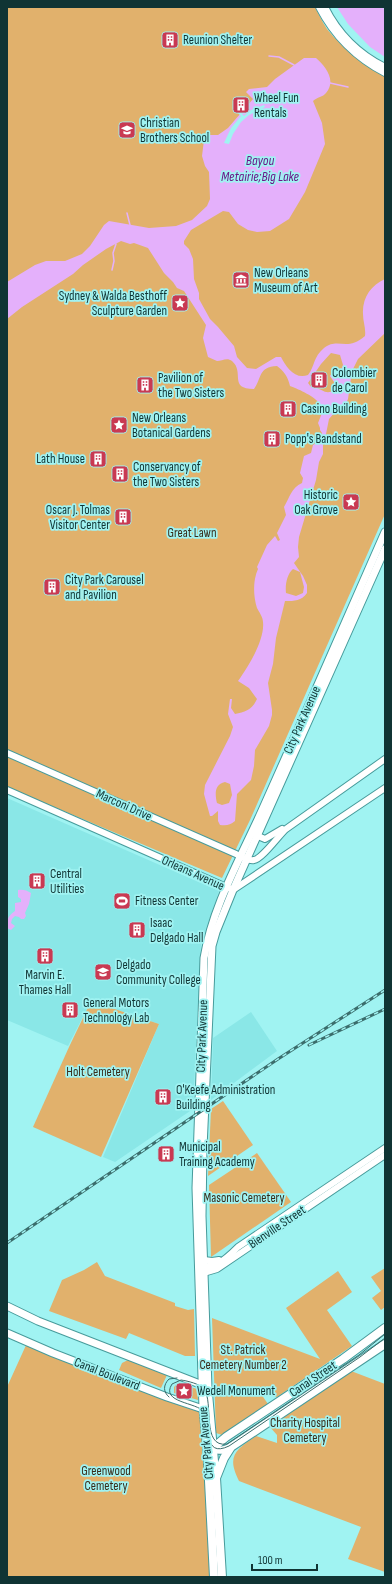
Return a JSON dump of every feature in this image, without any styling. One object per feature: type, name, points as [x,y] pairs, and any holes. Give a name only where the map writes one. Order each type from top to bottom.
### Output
[{"type":"main road","name":"City Park Avenue","points":[[244,858],[262,812],[385,532]]},
{"type":"main road","name":"City Park Avenue","points":[[244,858],[258,836],[385,549]]},
{"type":"main road","points":[[232,888],[244,858]]},
{"type":"main road","name":"City Park Avenue","points":[[202,1269],[196,1188],[204,958],[210,932],[232,888]]},
{"type":"main road","name":"City Park Avenue","points":[[214,1577],[214,1547],[206,1439],[202,1269],[202,1184],[212,946],[232,888]]},
{"type":"main road","name":"Canal Boulevard","points":[[7,1306],[38,1321],[205,1386]]},
{"type":"main road","name":"Canal Street","points":[[208,1462],[214,1449],[226,1437],[344,1359],[385,1328]]},
{"type":"main road","name":"Canal Boulevard","points":[[7,1333],[53,1353],[167,1397],[206,1410]]},
{"type":"main road","name":"Canal Street","points":[[216,1478],[224,1458],[231,1447],[385,1344]]},
{"type":"main road","points":[[274,1405],[280,1414]]},
{"type":"main road","name":"City Park Avenue","points":[[206,1410],[212,1433],[214,1449],[222,1577]]},
{"type":"main road","points":[[212,1433],[216,1437],[226,1437]]},
{"type":"main road","points":[[206,1439],[214,1449],[226,1450],[231,1447]]},
{"type":"street","points":[[319,7],[334,32],[349,48],[367,63],[385,73]]},
{"type":"street","points":[[325,7],[337,27],[351,43],[369,58],[385,67]]},
{"type":"street","name":"Marconi Drive","points":[[7,753],[244,858]]},
{"type":"street","points":[[244,858],[255,860],[262,857],[276,838],[286,829],[385,759]]},
{"type":"street","name":"Orleans Avenue","points":[[7,790],[232,888],[385,788]]},
{"type":"street","points":[[258,836],[265,839],[280,830],[286,829]]},
{"type":"street","name":"Bienville Street","points":[[202,1269],[217,1264],[238,1247],[385,1148]]},
{"type":"street","name":"Bienville Street","points":[[202,1269],[217,1269],[385,1155]]},
{"type":"shaded area","name":"Delgado Community College","points":[[7,798],[219,891],[201,943],[193,1109],[115,1162],[103,1157],[159,1024],[91,1001],[68,1046],[7,1020]]},
{"type":"shaded area","points":[[251,1012],[277,1051],[211,1100],[213,1038]]},
{"type":"green space","name":"Great Lawn","points":[[7,7],[315,7],[327,29],[339,43],[361,61],[385,75],[385,514],[250,820],[222,878],[7,787]]},
{"type":"green space","name":"Holt Cemetery","points":[[91,1001],[159,1024],[101,1157],[33,1127]]},
{"type":"green space","name":"Masonic Cemetery","points":[[223,1101],[253,1145],[208,1176],[211,1109]]},
{"type":"green space","name":"Masonic Cemetery","points":[[257,1153],[291,1202],[211,1257],[209,1185]]},
{"type":"green space","points":[[97,1262],[105,1276],[175,1303],[175,1306],[188,1310],[194,1309],[195,1356],[185,1356],[129,1333],[126,1339],[49,1311],[62,1280]]},
{"type":"green space","points":[[385,1268],[385,1307],[381,1310],[372,1298],[381,1291],[371,1277]]},
{"type":"green space","name":"St. Patrick Cemetery Number 2","points":[[338,1271],[352,1292],[327,1310],[352,1346],[277,1397],[259,1391],[268,1404],[222,1435],[216,1433],[212,1318],[320,1359],[286,1308]]},
{"type":"green space","name":"Greenwood Cemetery","points":[[27,1343],[203,1409],[202,1456],[208,1457],[214,1577],[7,1577],[7,1387]]},
{"type":"green space","points":[[128,1360],[167,1375],[161,1388],[119,1370],[122,1363]]},
{"type":"green space","name":"Charity Hospital Cemetery","points":[[351,1371],[385,1384],[385,1572],[348,1559],[361,1527],[239,1481],[233,1465],[233,1459],[238,1450],[256,1436],[277,1443],[277,1435],[270,1427]]},
{"type":"green space","points":[[178,1383],[197,1389],[198,1400],[174,1393],[174,1387]]},
{"type":"water","points":[[337,7],[382,7],[385,10],[385,57],[370,47],[348,24]]},
{"type":"water","name":"Bayou Metairie;Big Lake","points":[[304,58],[316,58],[323,65],[330,78],[329,88],[325,94],[313,101],[322,123],[325,144],[305,192],[289,219],[270,231],[257,232],[248,230],[238,224],[229,212],[223,211],[191,230],[184,241],[184,244],[189,249],[193,259],[194,279],[199,293],[199,299],[210,319],[234,346],[237,357],[247,368],[256,369],[276,357],[281,357],[288,368],[295,374],[299,376],[308,375],[320,351],[324,348],[334,344],[353,343],[359,341],[365,336],[363,308],[366,297],[372,288],[385,279],[385,333],[358,359],[352,371],[348,399],[344,408],[335,412],[329,419],[323,442],[323,454],[319,462],[316,480],[299,537],[299,557],[294,563],[303,576],[307,585],[307,593],[298,600],[285,601],[276,638],[273,664],[268,683],[272,710],[269,726],[255,750],[251,780],[237,794],[235,821],[228,825],[220,825],[218,821],[218,811],[210,816],[204,794],[205,785],[230,736],[233,727],[228,714],[230,699],[232,699],[231,708],[235,714],[248,710],[253,706],[257,699],[249,688],[238,681],[259,645],[263,629],[262,616],[257,608],[254,593],[254,583],[258,569],[257,567],[267,545],[275,536],[278,541],[280,540],[277,533],[286,515],[284,507],[295,487],[302,483],[303,478],[300,473],[304,456],[311,453],[313,445],[318,442],[321,437],[322,433],[318,423],[322,413],[319,403],[309,395],[290,386],[285,374],[277,366],[267,368],[263,371],[254,389],[246,388],[241,386],[239,383],[236,365],[232,361],[226,359],[217,361],[208,357],[203,338],[206,325],[184,291],[177,288],[164,273],[148,248],[134,243],[130,244],[121,241],[106,249],[73,274],[22,307],[7,319],[7,282],[35,265],[46,261],[65,261],[82,254],[90,246],[104,225],[109,221],[149,228],[176,226],[192,220],[207,206],[210,199],[209,172],[205,166],[202,156],[204,140],[210,135],[218,135],[228,128],[253,99],[246,92],[249,89],[267,87],[275,79]],"holes":[[[331,353],[340,355],[343,365],[341,370],[334,370],[330,376],[336,385],[336,389],[330,392],[325,392],[310,386],[308,383],[321,364]],[[293,569],[300,572],[304,587],[303,593],[296,596],[286,593],[289,574]],[[225,782],[230,784],[232,795],[229,803],[222,805],[217,803],[216,797],[217,787],[221,783]]]},
{"type":"water","points":[[18,890],[24,890],[31,893],[29,904],[25,913],[26,916],[24,919],[21,919],[15,916],[11,923],[15,926],[11,930],[7,928],[7,920],[15,911],[15,903],[21,902],[21,899],[18,897]]},
{"type":"pier","points":[[264,105],[265,107],[249,115],[241,122],[233,134],[229,144],[224,143],[231,128],[241,116],[238,113],[240,112],[244,116],[251,110]]},
{"type":"waterway","points":[[269,56],[279,57],[294,65]]},
{"type":"waterway","points":[[330,83],[348,87]]},
{"type":"waterway","points":[[127,213],[130,225]]},
{"type":"waterway","points":[[112,270],[114,261],[113,253],[116,244]]},
{"type":"tram line","points":[[385,1334],[359,1355],[227,1444],[219,1443],[214,1439],[211,1432],[207,1395],[202,1387],[194,1383],[181,1380],[172,1384],[170,1390],[171,1395],[175,1399],[194,1406],[204,1412],[211,1444],[215,1448],[220,1449],[229,1446],[360,1357],[385,1338]]},
{"type":"tram line","points":[[169,1397],[165,1391],[165,1386],[169,1379],[177,1378]]},
{"type":"railway","points":[[7,1243],[278,1059],[385,990]]},
{"type":"railway","points":[[309,1045],[385,1009]]},
{"type":"place","name":"Reunion Shelter","points":[[170,40]]},
{"type":"place","name":"Wheel Fun Rentals","points":[[241,105]]},
{"type":"place","name":"Christian Brothers School","points":[[127,130]]},
{"type":"place","name":"New Orleans Museum of Art","points":[[241,280]]},
{"type":"place","name":"Sydney & Walda Besthoff Sculpture Garden","points":[[180,303]]},
{"type":"place","name":"Colombier de Carol","points":[[319,380]]},
{"type":"place","name":"Pavilion of the Two Sisters","points":[[145,385]]},
{"type":"place","name":"Casino Building","points":[[288,409]]},
{"type":"place","name":"New Orleans Botanical Gardens","points":[[119,425]]},
{"type":"place","name":"Popp's Bandstand","points":[[272,439]]},
{"type":"place","name":"Lath House","points":[[98,459]]},
{"type":"place","name":"Conservancy of the Two Sisters","points":[[120,474]]},
{"type":"place","name":"Historic Oak Grove","points":[[351,502]]},
{"type":"place","name":"Oscar J. Tolmas Visitor Center","points":[[123,517]]},
{"type":"place","name":"City Park Carousel and Pavilion","points":[[52,587]]},
{"type":"place","name":"Central Utilities","points":[[37,881]]},
{"type":"place","name":"Fitness Center","points":[[122,901]]},
{"type":"place","name":"Isaac Delgado Hall","points":[[137,930]]},
{"type":"place","name":"Marvin E. Thames Hall","points":[[45,956]]},
{"type":"place","name":"Delgado Community College","points":[[103,972]]},
{"type":"place","name":"General Motors Technology Lab","points":[[70,1010]]},
{"type":"place","name":"O'Keefe Administration Building","points":[[163,1097]]},
{"type":"place","name":"Municipal Training Academy","points":[[166,1154]]},
{"type":"place","name":"Wedell Monument","points":[[184,1391]]}]
